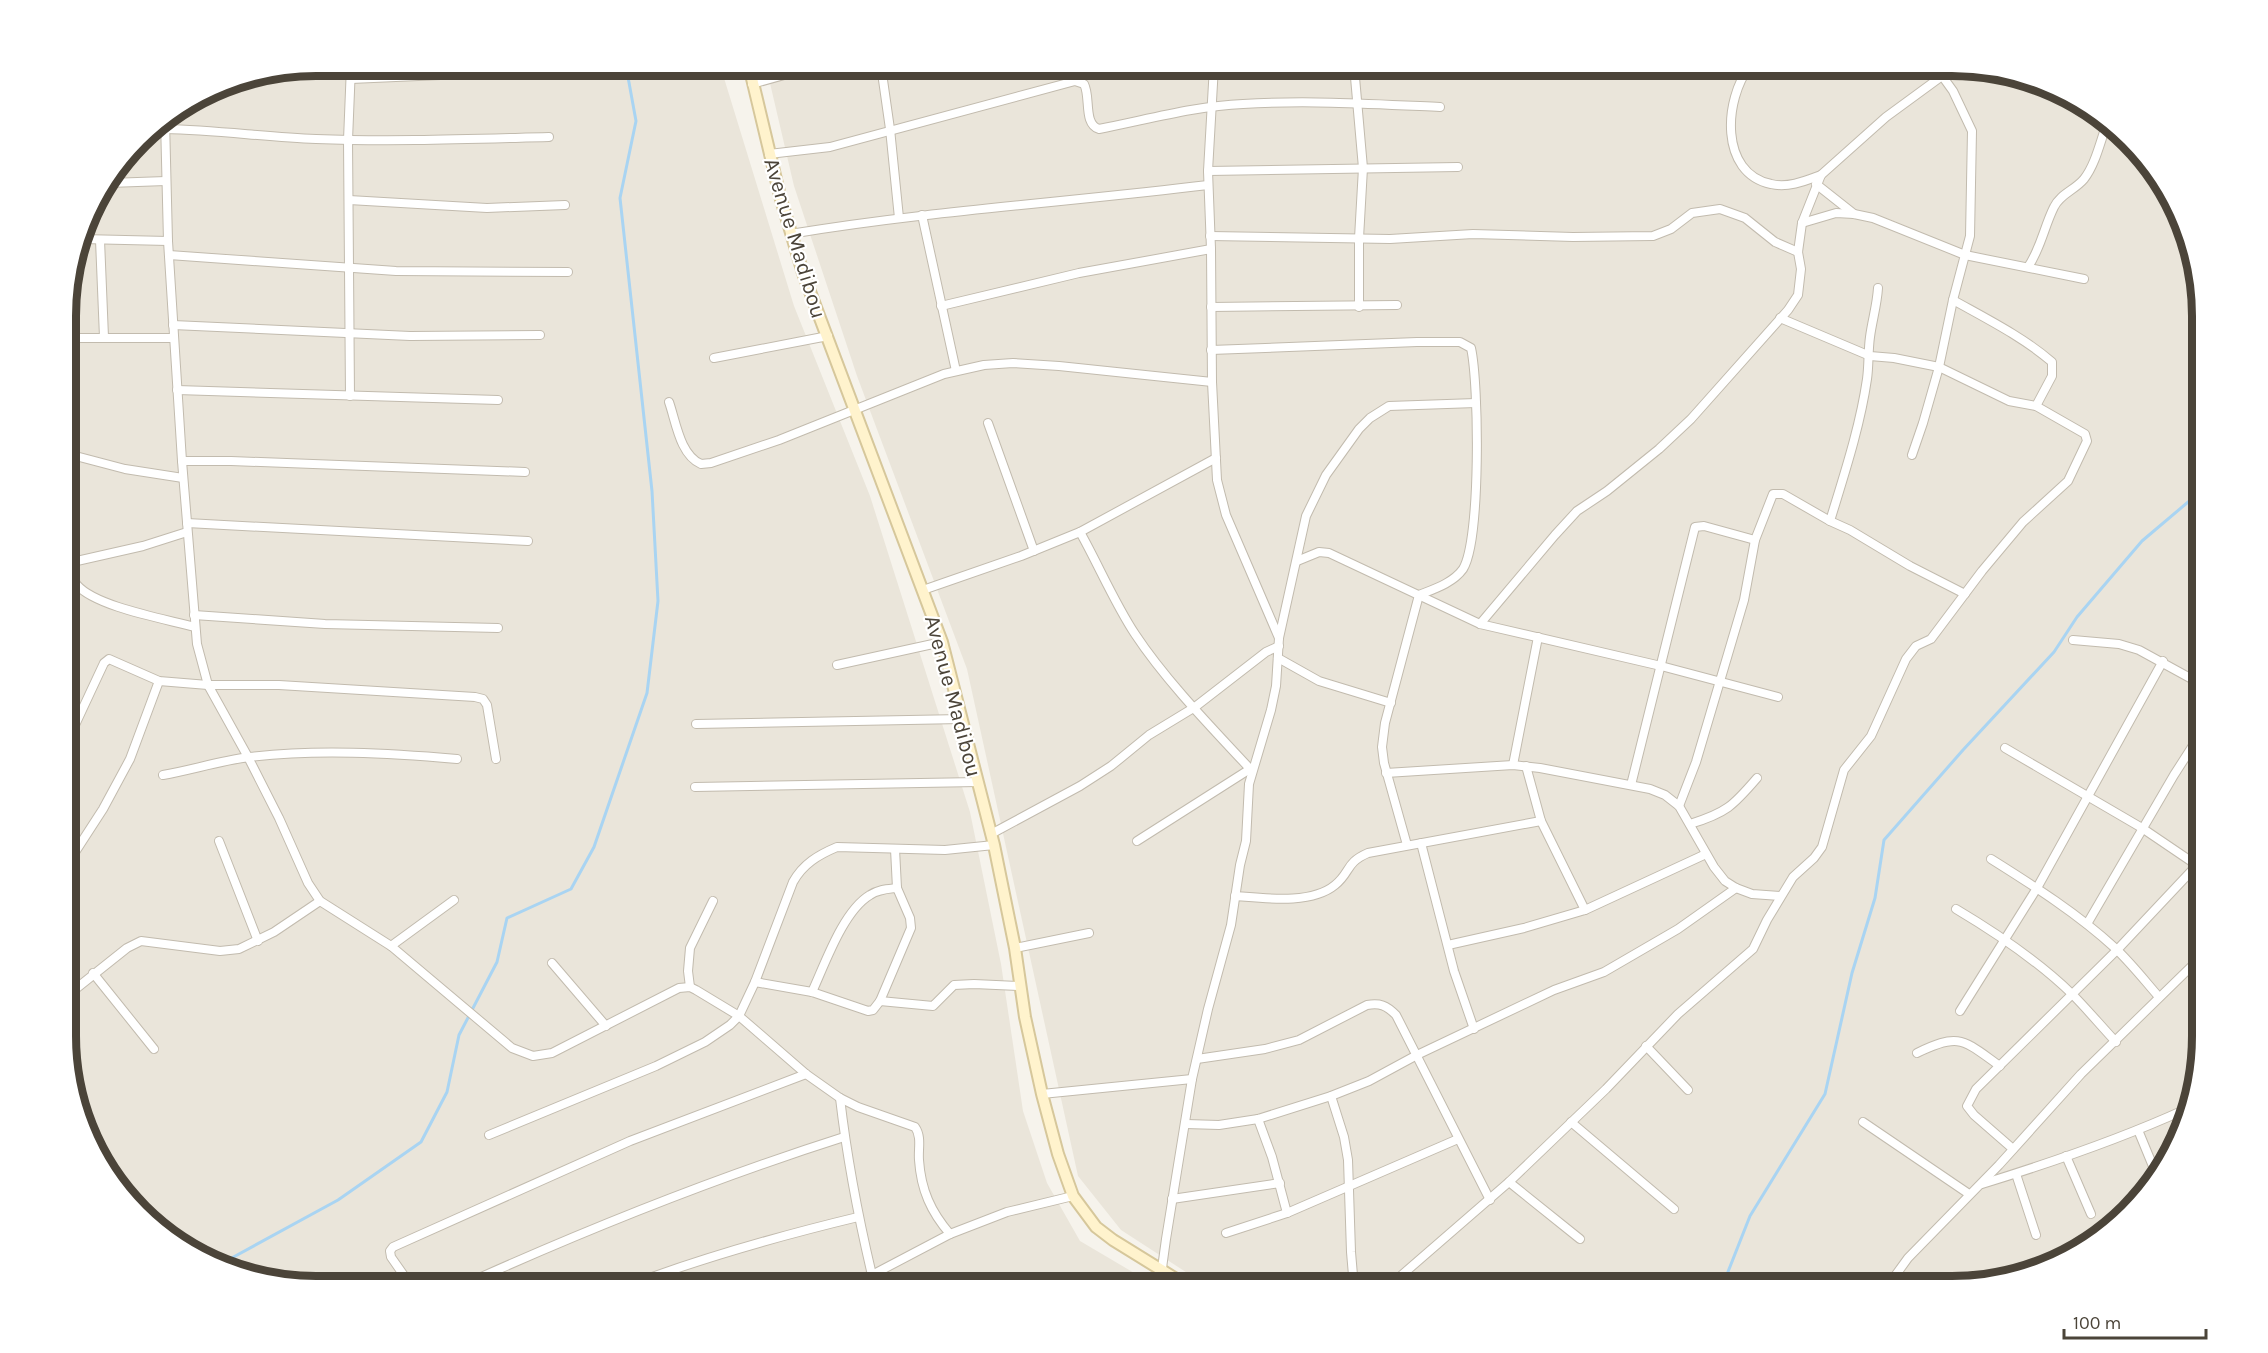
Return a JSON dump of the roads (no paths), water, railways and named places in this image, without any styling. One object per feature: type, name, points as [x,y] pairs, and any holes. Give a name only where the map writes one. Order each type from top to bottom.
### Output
[{"type":"street","points":[[350,396],[348,140],[351,79],[418,76]]},
{"type":"street","name":"Avenue Madibou","points":[[751,76],[790,234],[812,300],[828,336],[942,642],[993,840],[1042,1094],[1058,1154],[1073,1196],[1096,1227],[1168,1276]]},
{"type":"street","points":[[752,84],[780,76]]},
{"type":"street","points":[[882,76],[890,129],[899,218]]},
{"type":"street","points":[[1214,76],[1208,185],[1212,382],[1218,488],[1226,515],[1279,642]]},
{"type":"street","points":[[1355,76],[1363,168],[1359,238],[1359,307]]},
{"type":"street","points":[[1742,76],[1733,103],[1731,136],[1738,160],[1753,177],[1772,184],[1793,185],[1821,175]]},
{"type":"street","points":[[1480,624],[1577,511],[1608,491],[1659,450],[1691,419],[1788,310],[1798,295],[1801,269],[1798,252],[1802,223],[1821,175],[1886,117],[1942,76],[1957,98],[1972,131],[1970,236],[1953,300],[1939,367],[1912,455]]},
{"type":"street","points":[[769,154],[830,147],[890,129],[977,109],[1076,81],[1084,84],[1087,90],[1090,122],[1099,129],[1213,107],[1244,104],[1440,106]]},
{"type":"street","points":[[166,129],[348,140],[549,136]]},
{"type":"street","points":[[165,130],[172,326],[195,627],[201,663],[208,685],[248,757],[308,883],[320,901],[391,946],[506,1044],[518,1052],[533,1056],[552,1053],[679,988],[690,987],[739,1016],[806,1074],[840,1098],[915,1128],[919,1136],[922,1182],[934,1215],[950,1234]]},
{"type":"street","points":[[2028,267],[2040,247],[2054,207],[2060,198],[2075,188],[2085,177],[2104,131]]},
{"type":"street","points":[[1208,171],[1458,167]]},
{"type":"street","points":[[117,183],[166,181]]},
{"type":"street","points":[[1816,184],[1854,214]]},
{"type":"street","points":[[790,234],[922,215],[1073,201],[1208,185]]},
{"type":"street","points":[[349,200],[487,208],[565,205]]},
{"type":"street","points":[[1210,236],[1390,239],[1473,234],[1573,237],[1653,236],[1671,229],[1692,213],[1720,209],[1745,218],[1775,242],[1798,252]]},
{"type":"street","points":[[1802,223],[1836,213],[1854,214],[1873,218],[1965,255],[2084,279]]},
{"type":"street","points":[[922,215],[956,370]]},
{"type":"street","points":[[89,240],[168,241]]},
{"type":"street","points":[[100,240],[104,337]]},
{"type":"street","points":[[941,306],[1079,273],[1211,249]]},
{"type":"street","points":[[169,255],[396,271],[568,272]]},
{"type":"street","points":[[1830,521],[1862,405],[1878,288]]},
{"type":"street","points":[[1953,300],[2003,328],[2052,362],[2052,376],[2036,406]]},
{"type":"street","points":[[1211,307],[1397,305]]},
{"type":"street","points":[[1401,1276],[1490,1200],[1708,986],[1753,949],[1780,896],[1793,878],[1822,847],[1844,770],[1871,736],[1905,659],[1916,646],[1931,639],[2023,522],[2068,481],[2087,441],[2085,434],[2072,425],[2036,406],[2009,400],[1939,367],[1894,357],[1870,356],[1780,318]]},
{"type":"street","points":[[172,326],[410,336],[540,335]]},
{"type":"street","points":[[714,358],[828,336]]},
{"type":"street","points":[[76,338],[173,338]]},
{"type":"street","points":[[1211,350],[1407,342],[1460,342],[1470,348],[1476,403],[1476,504],[1467,560],[1462,570],[1453,579],[1419,595]]},
{"type":"street","points":[[669,402],[685,450],[690,457],[701,464],[740,454],[956,370],[984,364],[1013,363],[1212,382]]},
{"type":"street","points":[[177,390],[498,400]]},
{"type":"street","points":[[1163,1276],[1172,1199],[1192,1079],[1208,1009],[1227,946],[1234,896],[1246,841],[1247,801],[1251,770],[1271,710],[1279,642],[1306,516],[1314,496],[1337,457],[1370,418],[1389,406],[1476,403]]},
{"type":"street","points":[[988,423],[1034,551]]},
{"type":"street","points":[[76,456],[125,469],[183,478]]},
{"type":"street","points":[[922,590],[1034,551],[1080,532],[1216,458]]},
{"type":"street","points":[[182,461],[525,472]]},
{"type":"street","points":[[1679,806],[1694,770],[1743,600],[1755,540],[1773,494],[1778,493],[1850,530],[1910,566],[1965,594]]},
{"type":"street","points":[[187,523],[340,533],[528,541]]},
{"type":"street","points":[[1631,785],[1695,527],[1704,526],[1755,540]]},
{"type":"street","points":[[76,561],[143,546],[187,532]]},
{"type":"street","points":[[1080,532],[1133,632],[1173,683],[1251,770]]},
{"type":"street","points":[[1297,561],[1319,552],[1329,553],[1480,624],[1661,666],[1778,697]]},
{"type":"street","points":[[76,583],[97,599],[195,627]]},
{"type":"street","points":[[1407,845],[1386,773],[1382,747],[1385,723],[1419,595]]},
{"type":"street","points":[[194,615],[325,624],[498,628]]},
{"type":"street","points":[[1513,765],[1538,637]]},
{"type":"street","points":[[2073,640],[2118,644],[2163,661],[2192,679]]},
{"type":"street","points":[[837,665],[942,642]]},
{"type":"street","points":[[489,1135],[656,1066],[705,1042],[730,1025],[739,1016],[755,982],[793,882],[810,861],[837,848],[945,850],[993,840],[1111,766],[1149,735],[1195,707],[1279,642]]},
{"type":"street","points":[[1278,658],[1319,681],[1391,703]]},
{"type":"street","points":[[76,723],[105,661],[109,659],[159,681],[208,685],[279,685],[483,699],[487,705],[496,759]]},
{"type":"street","points":[[1960,1011],[2037,888],[2163,661]]},
{"type":"street","points":[[76,851],[103,809],[130,759],[159,681]]},
{"type":"street","points":[[696,724],[962,719]]},
{"type":"street","points":[[2004,748],[2142,828],[2192,862]]},
{"type":"street","points":[[2087,924],[2142,828],[2192,748]]},
{"type":"street","points":[[163,775],[248,757],[385,753],[457,759]]},
{"type":"street","points":[[1386,773],[1513,765],[1631,785],[1657,792],[1679,806],[1706,854],[1725,881],[1752,894],[1780,896]]},
{"type":"street","points":[[1526,766],[1541,820],[1585,910]]},
{"type":"street","points":[[1137,841],[1251,770]]},
{"type":"street","points":[[1689,824],[1723,812],[1742,796],[1757,778]]},
{"type":"street","points":[[696,787],[978,782]]},
{"type":"street","points":[[1234,896],[1290,898],[1327,891],[1337,884],[1352,862],[1368,853],[1541,820]]},
{"type":"street","points":[[219,840],[258,941]]},
{"type":"street","points":[[1421,843],[1454,971],[1474,1029]]},
{"type":"street","points":[[755,982],[812,992],[868,1011],[873,1010],[880,1001],[910,928],[910,918],[897,888],[895,849]]},
{"type":"street","points":[[1448,945],[1524,928],[1585,910],[1706,854]]},
{"type":"street","points":[[1991,859],[2087,924],[2117,950],[2159,997]]},
{"type":"street","points":[[2013,1149],[1974,1115],[1967,1106],[1969,1099],[1976,1089],[2192,874]]},
{"type":"street","points":[[812,992],[849,917],[860,903],[879,890],[897,888]]},
{"type":"street","points":[[1186,1124],[1219,1125],[1258,1119],[1369,1082],[1417,1055],[1554,990],[1604,972],[1677,929],[1736,888]]},
{"type":"street","points":[[391,946],[454,900]]},
{"type":"street","points":[[76,988],[127,948],[141,941],[220,951],[239,949],[258,941],[320,901]]},
{"type":"street","points":[[690,987],[688,971],[690,948],[713,901]]},
{"type":"street","points":[[1956,909],[2005,938],[2033,959],[2072,994],[2115,1042]]},
{"type":"street","points":[[1014,948],[1089,933]]},
{"type":"street","points":[[552,963],[606,1026]]},
{"type":"street","points":[[1895,1276],[1908,1258],[1980,1185],[2081,1074],[2192,966]]},
{"type":"street","points":[[93,973],[154,1049]]},
{"type":"street","points":[[880,1001],[933,1006],[954,985],[1020,986]]},
{"type":"street","points":[[1197,1059],[1265,1049],[1299,1040],[1367,1005],[1379,1003],[1389,1007],[1396,1015],[1417,1055],[1490,1200]]},
{"type":"street","points":[[1917,1053],[1940,1042],[1959,1040],[2000,1065]]},
{"type":"street","points":[[1646,1046],[1688,1089]]},
{"type":"street","points":[[404,1276],[391,1257],[390,1251],[393,1247],[630,1141],[806,1074]]},
{"type":"street","points":[[1042,1094],[1192,1079]]},
{"type":"street","points":[[1331,1096],[1344,1137],[1348,1160],[1353,1276]]},
{"type":"street","points":[[840,1098],[844,1137],[858,1217],[872,1275]]},
{"type":"street","points":[[1980,1185],[2139,1130],[2180,1112]]},
{"type":"street","points":[[1258,1119],[1280,1183],[1287,1213]]},
{"type":"street","points":[[1571,1122],[1674,1209]]},
{"type":"street","points":[[1863,1122],[1970,1194]]},
{"type":"street","points":[[2139,1130],[2153,1166]]},
{"type":"street","points":[[485,1276],[666,1199],[844,1137]]},
{"type":"street","points":[[1226,1233],[1287,1213],[1458,1139]]},
{"type":"street","points":[[2066,1156],[2091,1214]]},
{"type":"street","points":[[2016,1174],[2036,1235]]},
{"type":"street","points":[[1509,1182],[1580,1239]]},
{"type":"street","points":[[1172,1199],[1280,1183]]},
{"type":"street","points":[[869,1276],[950,1234],[1007,1212],[1073,1196]]},
{"type":"street","points":[[653,1276],[759,1242],[858,1217]]},
{"type":"street","points":[[1158,1276],[1162,1273]]},
{"type":"waterway","points":[[229,1260],[338,1200],[421,1142],[447,1092],[459,1035],[497,962],[507,918],[571,889],[594,847],[647,693],[658,601],[652,491],[620,198],[636,121],[628,76]]},
{"type":"waterway","points":[[1726,1276],[1750,1216],[1825,1094],[1852,973],[1875,898],[1884,840],[2054,652],[2077,617],[2142,541],[2192,499]]}]
